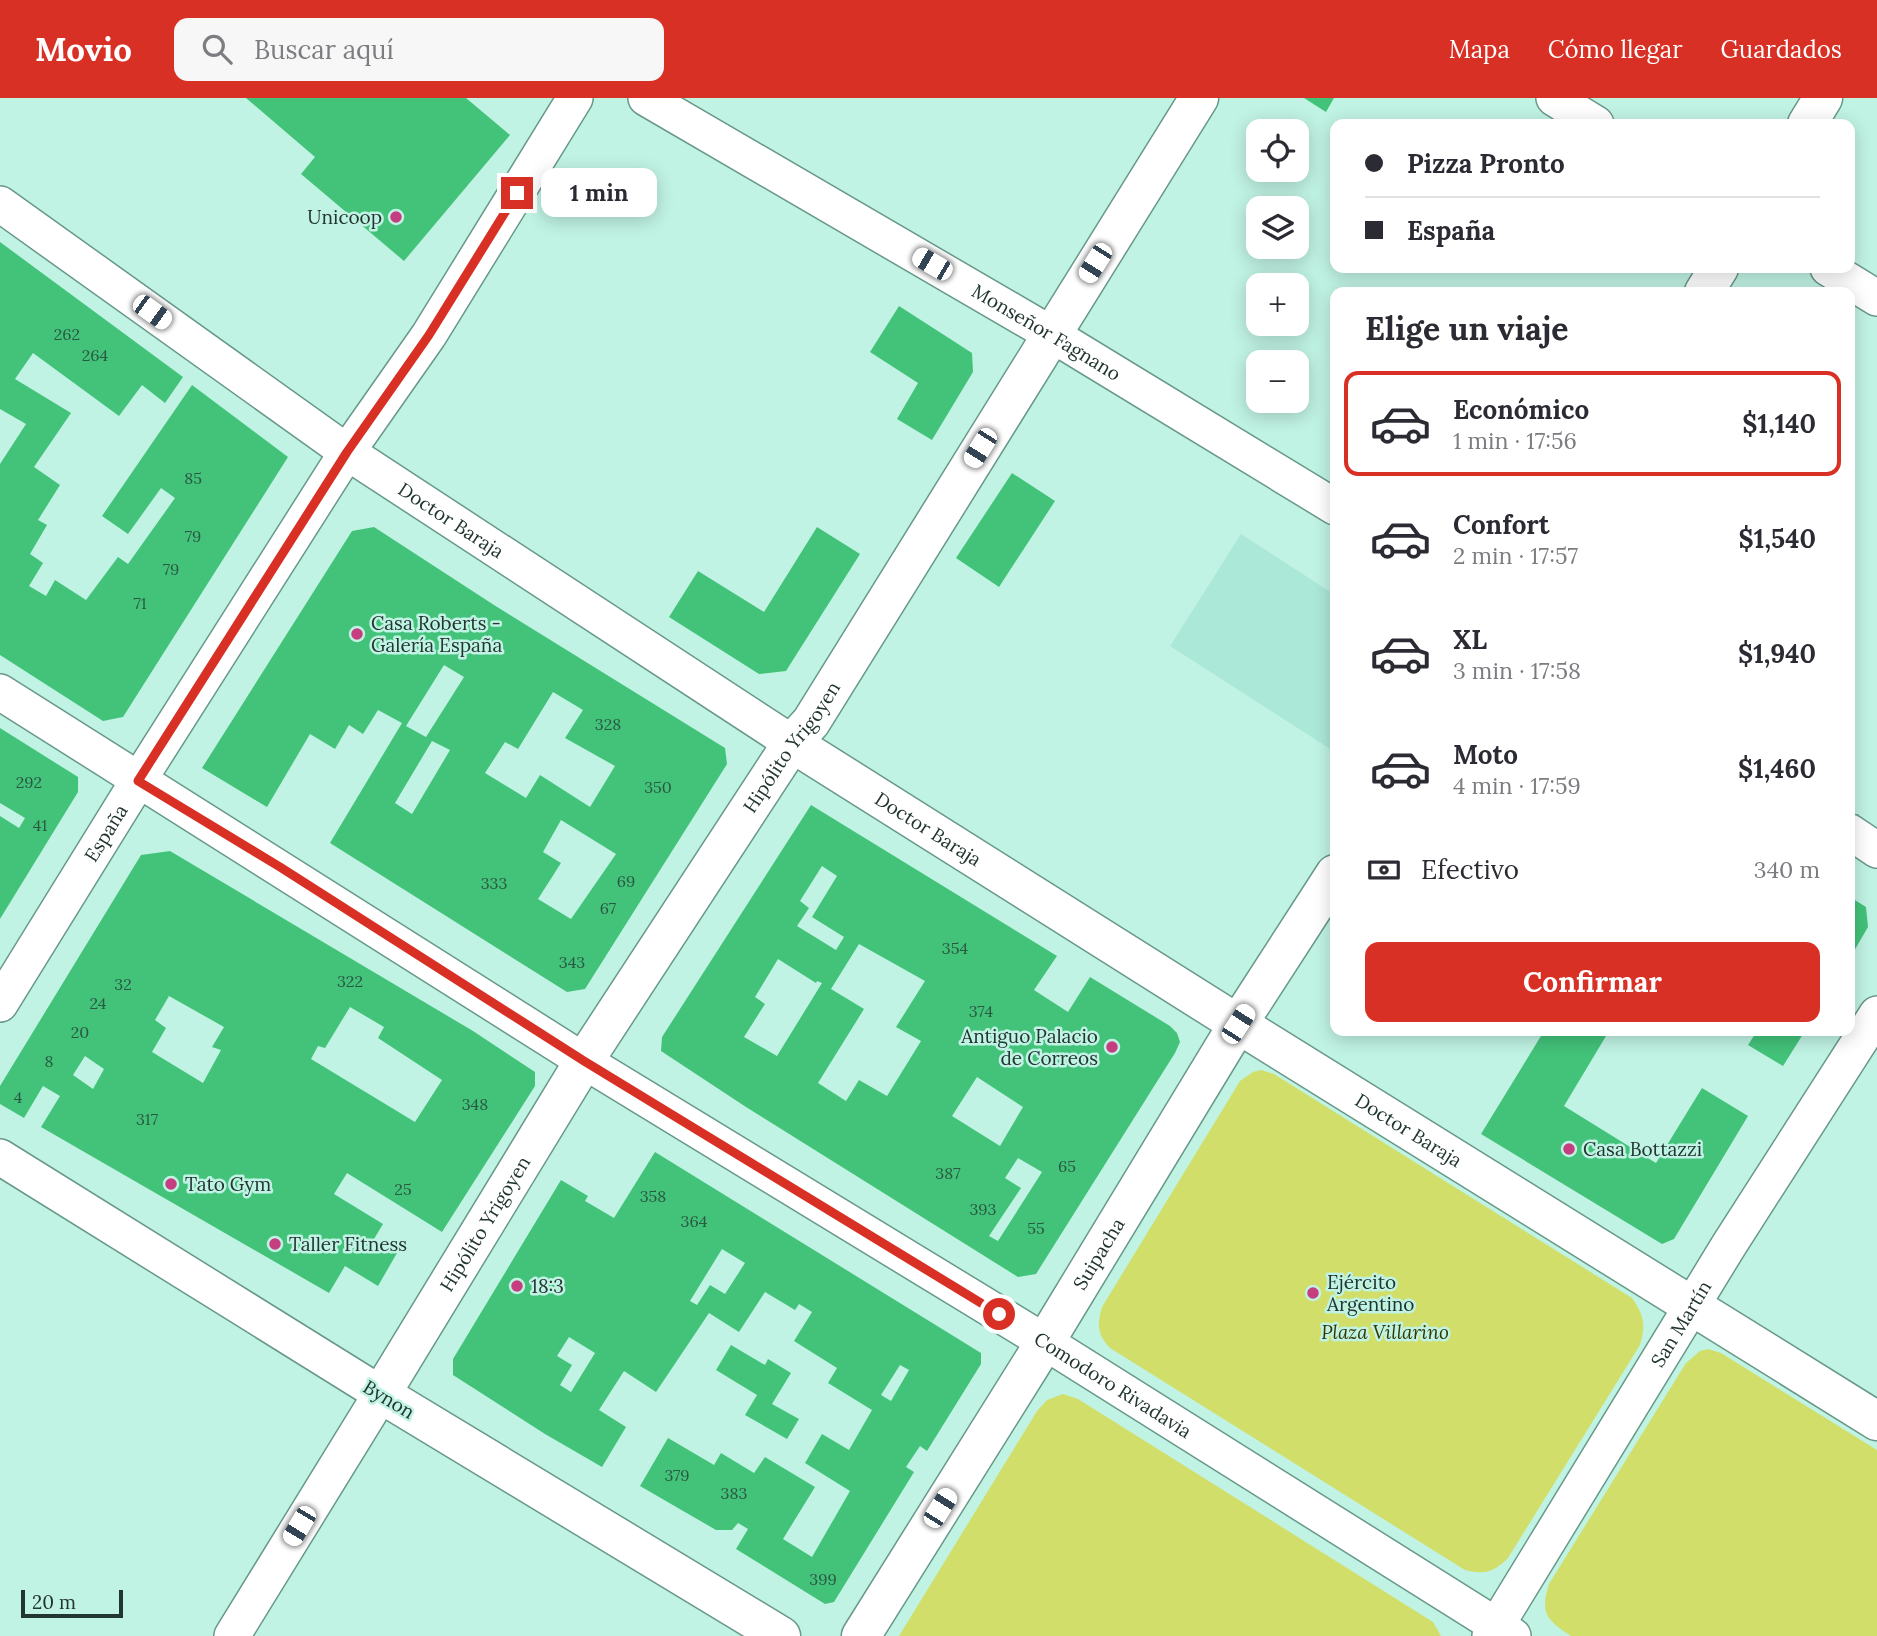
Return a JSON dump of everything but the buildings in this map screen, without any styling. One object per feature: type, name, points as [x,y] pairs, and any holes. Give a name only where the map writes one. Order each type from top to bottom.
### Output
[{"type":"street","name":"España","points":[[0,1004],[347,452],[429,335],[575,98]]},
{"type":"street","name":"Monseñor Fagnano","points":[[646,98],[1051,334],[1330,504]]},
{"type":"street","name":"Hipólito Yrigoyen","points":[[381,1394],[584,1061],[792,743],[811,722],[1199,98]]},
{"type":"street","points":[[1554,98],[1588,119]]},
{"type":"street","points":[[1810,119],[1823,98]]},
{"type":"street","name":"Doctor Baraja","points":[[0,204],[347,452],[792,743],[1877,1421]]},
{"type":"street","points":[[1836,273],[1877,298]]},
{"type":"street","name":"Comodoro Rivadavia","points":[[0,692],[584,1061],[1045,1342],[1499,1633]]},
{"type":"street","points":[[1855,835],[1877,850]]},
{"type":"street","name":"Suipacha","points":[[861,1636],[1045,1342],[1238,1024],[1330,882]]},
{"type":"street","name":"San Martín","points":[[1499,1633],[1692,1306],[1877,1014]]},
{"type":"street","name":"Bynon","points":[[0,1157],[381,1394],[781,1636]]},
{"type":"street","points":[[232,1636],[381,1394]]},
{"type":"shaded area","points":[[1241,534],[1330,592],[1330,749],[1170,646]]},
{"type":"green space","name":"Plaza Villarino","points":[[1261,1070],[1274,1074],[1632,1298],[1639,1310],[1643,1320],[1640,1345],[1508,1558],[1494,1569],[1484,1572],[1465,1570],[1110,1348],[1100,1334],[1099,1319],[1102,1307],[1240,1081]]},
{"type":"green space","points":[[1708,1349],[1721,1353],[1877,1450],[1877,1636],[1571,1636],[1547,1615],[1545,1602],[1549,1584],[1686,1363],[1700,1351]]},
{"type":"green space","points":[[1063,1394],[1078,1399],[1433,1622],[1441,1636],[899,1636],[1037,1411],[1047,1400]]},
{"type":"place","name":"Unicoop","points":[[396,217]]},
{"type":"place","name":"Casa Roberts - Galería España","points":[[357,634]]},
{"type":"place","name":"Antiguo Palacio de Correos","points":[[1112,1047]]},
{"type":"place","name":"Casa Bottazzi","points":[[1569,1149]]},
{"type":"place","name":"Tato Gym","points":[[171,1184]]},
{"type":"place","name":"Taller Fitness","points":[[275,1244]]},
{"type":"place","name":"18:3","points":[[517,1286]]},
{"type":"place","name":"Ejército Argentino","points":[[1313,1293]]},
{"type":"route","points":[[517,193],[429,335],[347,452],[138,781],[280,867],[584,1061],[999,1314]]}]
